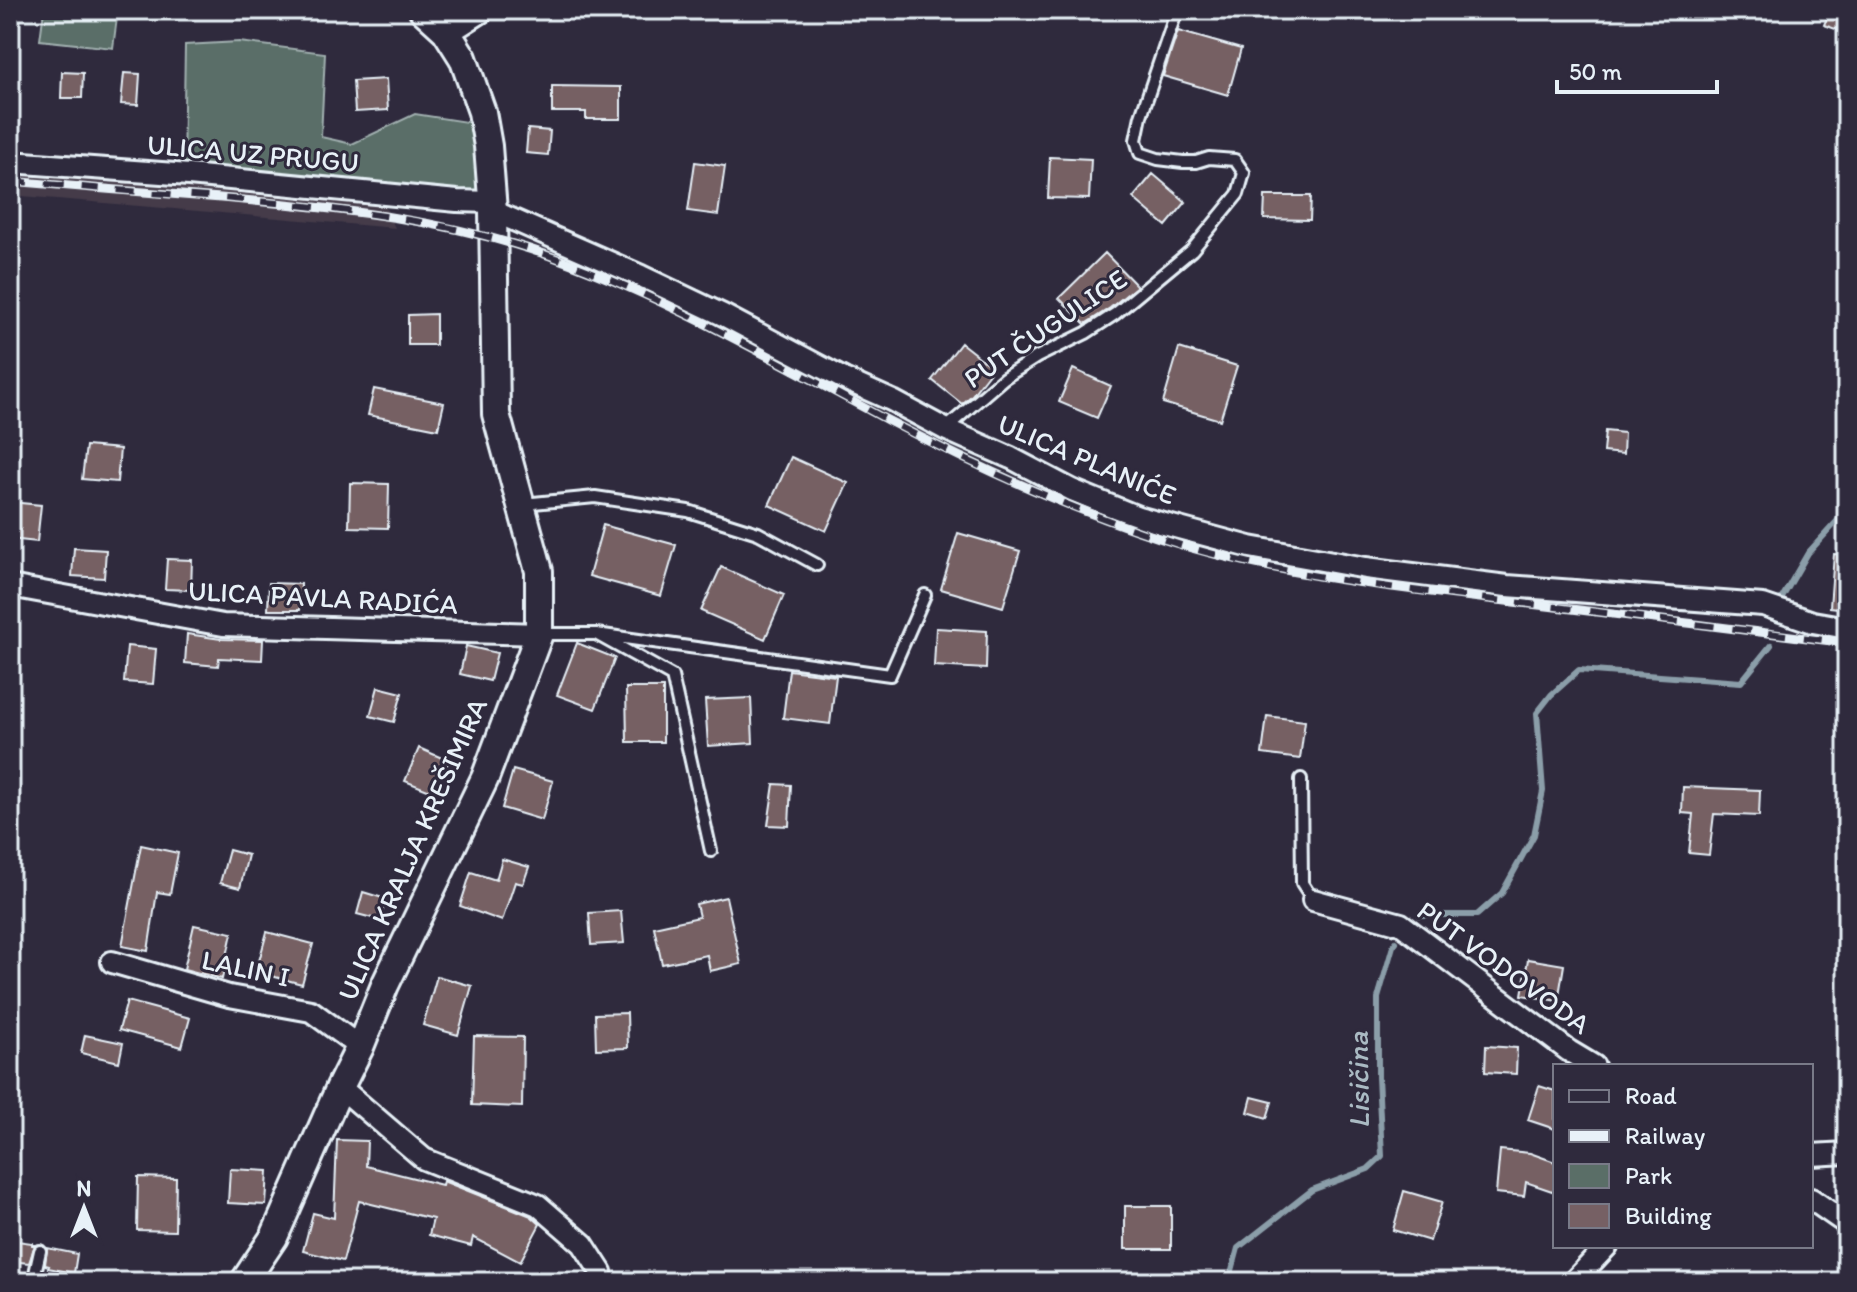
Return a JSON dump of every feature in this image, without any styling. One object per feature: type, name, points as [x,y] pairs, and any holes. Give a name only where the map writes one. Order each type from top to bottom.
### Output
[{"type":"street","name":"ULICA KRALJA KREŠIMIRA","points":[[244,1282],[274,1237],[385,985],[485,778],[539,634],[539,571],[496,414],[492,206],[482,112],[463,58],[446,31],[423,10]]},
{"type":"street","points":[[446,31],[479,10]]},
{"type":"street","name":"ULICA UZ PRUGU","points":[[10,162],[189,175],[492,206]]},
{"type":"street","name":"ULICA PLANIĆE","points":[[492,206],[723,315],[945,429],[1011,458],[1072,490],[1138,517],[1250,547],[1366,568],[1507,586],[1772,608],[1813,622],[1847,628]]},
{"type":"street","name":"ULICA PAVLA RADIĆA","points":[[10,586],[223,625],[539,634]]},
{"type":"street","name":"PUT VODOVODA","points":[[1313,900],[1401,924],[1569,1051],[1591,1064]]},
{"type":"street","name":"LALIN I","points":[[112,962],[229,996],[311,1011],[360,1047]]},
{"type":"street","points":[[340,1087],[424,1159],[538,1205],[583,1244],[601,1272],[602,1282]]},
{"type":"street","points":[[1813,1155],[1847,1153]]},
{"type":"street","points":[[1813,1200],[1847,1224]]},
{"type":"street","points":[[1573,1282],[1605,1248]]},
{"type":"lane","name":"PUT ČUGULICE","points":[[945,429],[1004,378],[1115,314],[1192,250],[1238,194],[1244,173],[1235,160],[1209,158],[1183,162],[1140,153],[1136,140],[1141,116],[1177,10]]},
{"type":"lane","points":[[521,504],[595,497],[688,511],[758,533],[817,565]]},
{"type":"lane","points":[[539,634],[596,634],[890,675],[925,595]]},
{"type":"lane","points":[[596,634],[672,676],[711,851]]},
{"type":"lane","name":"PUT VODOVODA","points":[[1301,779],[1302,883],[1313,900]]},
{"type":"lane","points":[[33,1282],[40,1251]]},
{"type":"shaded area","points":[[10,168],[381,197],[395,228],[10,195]]},
{"type":"green space","points":[[44,10],[118,10],[113,48],[40,40]]},
{"type":"green space","points":[[239,42],[325,53],[321,137],[352,144],[415,114],[473,123],[478,189],[475,192],[183,169],[185,45]]},
{"type":"building","points":[[1830,10],[1847,10],[1847,33],[1824,25]]},
{"type":"building","points":[[1178,31],[1241,49],[1228,95],[1163,76]]},
{"type":"building","points":[[62,72],[83,73],[82,98],[61,98]]},
{"type":"building","points":[[124,73],[140,74],[138,105],[121,104]]},
{"type":"building","points":[[386,79],[388,110],[355,112],[353,81]]},
{"type":"building","points":[[552,86],[621,87],[621,119],[586,119],[586,112],[552,112]]},
{"type":"building","points":[[528,129],[550,131],[548,155],[526,153]]},
{"type":"building","points":[[1050,157],[1091,159],[1089,199],[1048,198]]},
{"type":"building","points":[[695,162],[725,166],[718,215],[688,211]]},
{"type":"building","points":[[1153,174],[1186,202],[1166,226],[1133,198]]},
{"type":"building","points":[[1265,196],[1311,196],[1310,220],[1264,219]]},
{"type":"building","points":[[1105,253],[1137,286],[1085,324],[1059,298]]},
{"type":"building","points":[[436,314],[436,345],[408,345],[408,315]]},
{"type":"building","points":[[961,343],[993,368],[962,404],[932,380]]},
{"type":"building","points":[[1179,348],[1237,366],[1220,420],[1163,403]]},
{"type":"building","points":[[1073,369],[1111,386],[1097,418],[1059,402]]},
{"type":"building","points":[[374,389],[444,403],[438,429],[368,415]]},
{"type":"building","points":[[1605,431],[1624,433],[1623,454],[1603,452]]},
{"type":"building","points":[[86,446],[120,449],[117,482],[82,479]]},
{"type":"building","points":[[791,457],[848,483],[826,531],[769,505]]},
{"type":"building","points":[[350,483],[389,484],[388,528],[349,527]]},
{"type":"building","points":[[10,502],[41,505],[37,542],[10,539]]},
{"type":"building","points":[[603,525],[676,545],[661,596],[589,576]]},
{"type":"building","points":[[958,533],[1020,551],[1003,607],[941,589]]},
{"type":"building","points":[[74,548],[106,550],[104,578],[72,576]]},
{"type":"building","points":[[1834,554],[1847,555],[1847,609],[1830,607]]},
{"type":"building","points":[[167,559],[192,560],[191,590],[165,589]]},
{"type":"building","points":[[721,567],[784,595],[765,639],[701,611]]},
{"type":"building","points":[[269,583],[301,584],[300,610],[268,610]]},
{"type":"building","points":[[936,628],[987,631],[986,669],[934,666]]},
{"type":"building","points":[[187,634],[263,640],[262,660],[219,658],[218,666],[185,663]]},
{"type":"building","points":[[577,643],[615,658],[595,709],[557,695]]},
{"type":"building","points":[[127,646],[156,649],[153,684],[124,682]]},
{"type":"building","points":[[466,646],[497,653],[490,681],[460,674]]},
{"type":"building","points":[[789,670],[836,676],[830,724],[783,718]]},
{"type":"building","points":[[378,687],[402,693],[394,722],[370,716]]},
{"type":"building","points":[[626,688],[663,688],[663,742],[627,742]]},
{"type":"building","points":[[751,698],[753,743],[708,746],[705,700]]},
{"type":"building","points":[[1267,716],[1305,721],[1300,759],[1262,754]]},
{"type":"building","points":[[419,748],[449,761],[435,793],[405,781]]},
{"type":"building","points":[[513,770],[553,781],[542,820],[502,808]]},
{"type":"building","points":[[774,784],[791,785],[789,826],[768,825]]},
{"type":"building","points":[[1683,787],[1760,790],[1759,816],[1714,814],[1709,855],[1689,853],[1693,814],[1682,813]]},
{"type":"building","points":[[141,845],[178,853],[170,894],[157,892],[148,951],[122,946]]},
{"type":"building","points":[[229,850],[248,855],[240,888],[220,883]]},
{"type":"building","points":[[502,859],[529,867],[523,884],[515,882],[502,921],[460,906],[471,872],[496,880]]},
{"type":"building","points":[[363,892],[386,899],[380,920],[357,914]]},
{"type":"building","points":[[726,897],[741,964],[710,971],[707,955],[662,964],[654,927],[699,917],[696,904]]},
{"type":"building","points":[[621,911],[624,943],[591,945],[589,913]]},
{"type":"building","points":[[194,925],[232,933],[222,979],[184,969]]},
{"type":"building","points":[[267,932],[313,944],[302,984],[256,972]]},
{"type":"building","points":[[1528,959],[1564,965],[1558,1001],[1522,995]]},
{"type":"building","points":[[437,976],[472,986],[458,1035],[423,1025]]},
{"type":"building","points":[[127,1001],[190,1018],[182,1047],[119,1030]]},
{"type":"building","points":[[627,1013],[628,1048],[596,1049],[595,1014]]},
{"type":"building","points":[[85,1035],[123,1043],[119,1062],[81,1053]]},
{"type":"building","points":[[474,1036],[523,1037],[522,1107],[472,1105]]},
{"type":"building","points":[[1486,1046],[1517,1048],[1516,1074],[1485,1072]]},
{"type":"building","points":[[1539,1086],[1553,1090],[1553,1128],[1528,1120]]},
{"type":"building","points":[[1252,1097],[1272,1102],[1267,1118],[1248,1112]]},
{"type":"building","points":[[337,1140],[367,1141],[366,1166],[442,1185],[443,1181],[531,1216],[540,1224],[520,1262],[473,1237],[471,1246],[429,1235],[433,1219],[359,1201],[343,1261],[303,1251],[313,1213],[334,1218]]},
{"type":"building","points":[[1500,1150],[1530,1153],[1553,1161],[1553,1191],[1526,1182],[1524,1196],[1496,1193]]},
{"type":"building","points":[[230,1169],[268,1171],[266,1205],[228,1203]]},
{"type":"building","points":[[138,1177],[176,1178],[175,1231],[137,1230]]},
{"type":"building","points":[[1404,1191],[1442,1202],[1430,1241],[1393,1230]]},
{"type":"building","points":[[1125,1206],[1171,1206],[1171,1249],[1125,1249]]},
{"type":"building","points":[[10,1240],[35,1245],[29,1263],[10,1261]]},
{"type":"building","points":[[47,1248],[77,1254],[74,1273],[48,1268],[45,1265]]},
{"type":"waterway","name":"Lisičina","points":[[1782,598],[1808,553],[1840,518],[1847,515]]},
{"type":"waterway","points":[[1420,915],[1477,915],[1502,893],[1534,835],[1543,791],[1537,713],[1551,695],[1579,670],[1741,682],[1771,645]]},
{"type":"waterway","name":"Lisičina","points":[[1229,1282],[1238,1248],[1312,1190],[1368,1169],[1382,1156],[1378,998],[1396,942]]},
{"type":"railway","points":[[10,181],[350,211],[436,225],[520,246],[603,277],[686,314],[922,438],[1023,486],[1127,527],[1205,552],[1292,572],[1380,586],[1847,643]]}]
